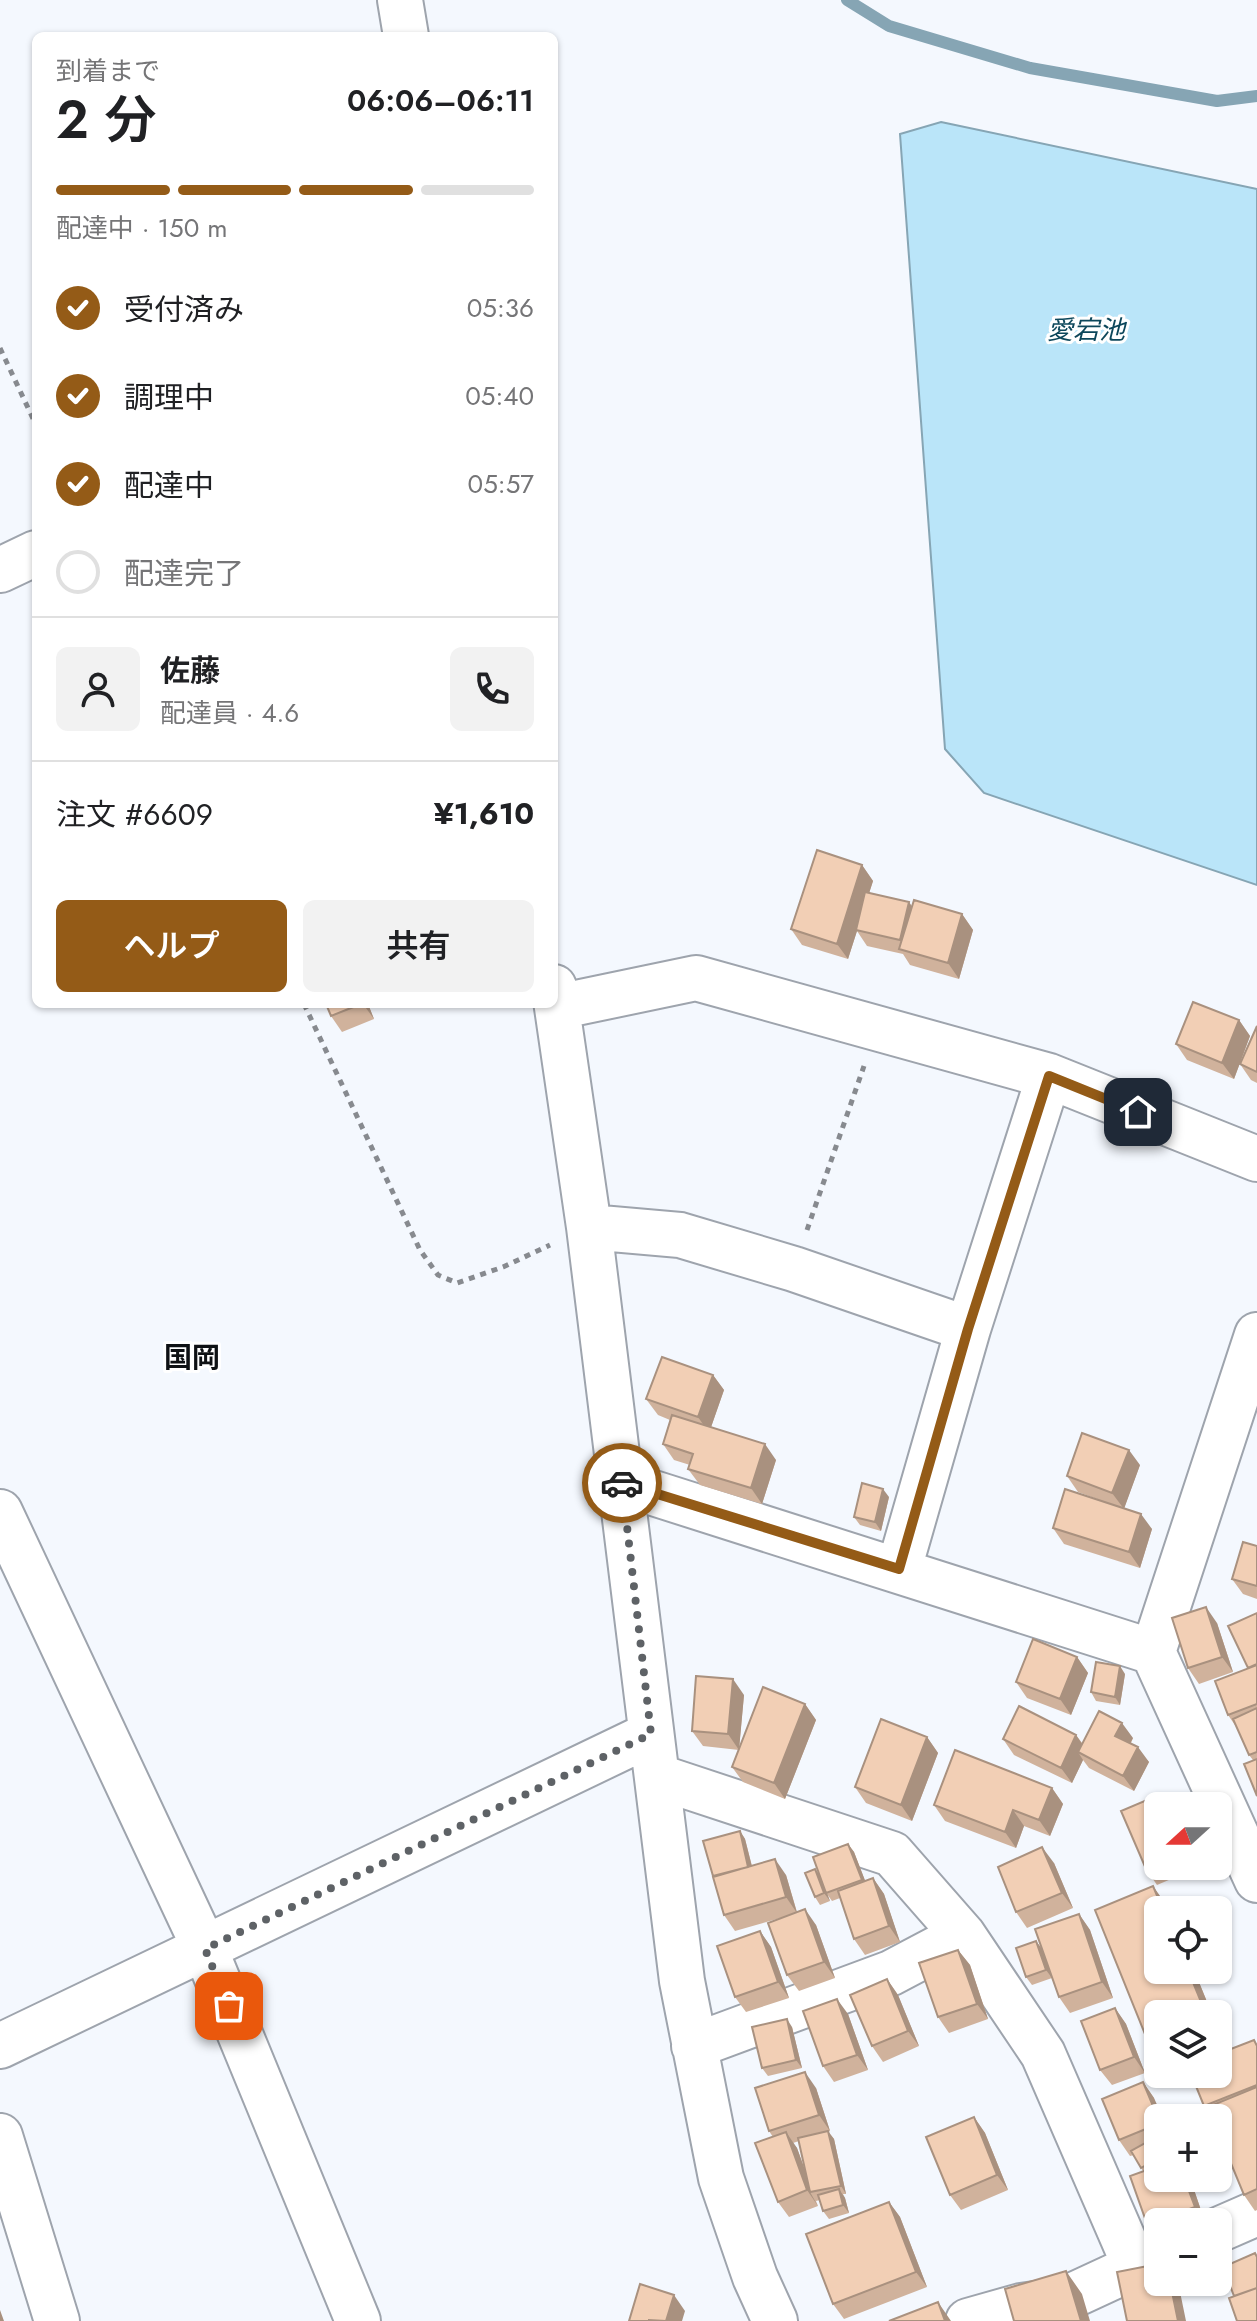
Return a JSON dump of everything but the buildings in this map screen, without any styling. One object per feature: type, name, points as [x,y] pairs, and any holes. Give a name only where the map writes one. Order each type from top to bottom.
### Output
[{"type":"street","points":[[400,0],[405,32]]},
{"type":"street","points":[[0,570],[32,555]]},
{"type":"street","points":[[558,997],[696,978],[1049,1076],[1257,1159]]},
{"type":"street","points":[[557,1008],[622,1483],[651,1734],[659,1777],[667,1868],[694,2046],[721,2178],[755,2277],[775,2321]]},
{"type":"street","points":[[899,1569],[968,1329],[1049,1076]]},
{"type":"street","points":[[589,1227],[680,1235],[794,1269],[968,1329]]},
{"type":"street","points":[[1255,1349],[1153,1652],[1257,1880]]},
{"type":"street","points":[[622,1483],[1153,1652]]},
{"type":"street","points":[[0,1512],[205,1949],[358,2321]]},
{"type":"street","points":[[0,2046],[651,1734]]},
{"type":"street","points":[[659,1777],[892,1854],[963,1935],[1043,2054],[1144,2255]]},
{"type":"street","points":[[694,2046],[891,1973],[963,1935]]},
{"type":"street","points":[[0,2136],[57,2321]]},
{"type":"street","points":[[1232,2224],[1257,2213]]},
{"type":"street","points":[[968,2321],[1021,2306],[1063,2300],[1144,2262]]},
{"type":"path","points":[[0,348],[32,416]]},
{"type":"path","points":[[306,1008],[420,1250],[438,1275],[457,1283],[503,1267],[589,1227]]},
{"type":"path","points":[[794,1269],[878,1027]]},
{"type":"water","name":"愛宕池","points":[[941,122],[1257,189],[1257,885],[984,793],[945,749],[900,134]]},
{"type":"waterway","points":[[847,0],[889,26],[1030,68],[1217,101],[1257,96]]},
{"type":"way so far","points":[[229,2006],[205,1949],[651,1734],[622,1483]]},
{"type":"district","name":"国岡","points":[[192,1357]]},
{"type":"route","points":[[622,1483],[899,1569],[968,1329],[1049,1076],[1138,1112]]}]
